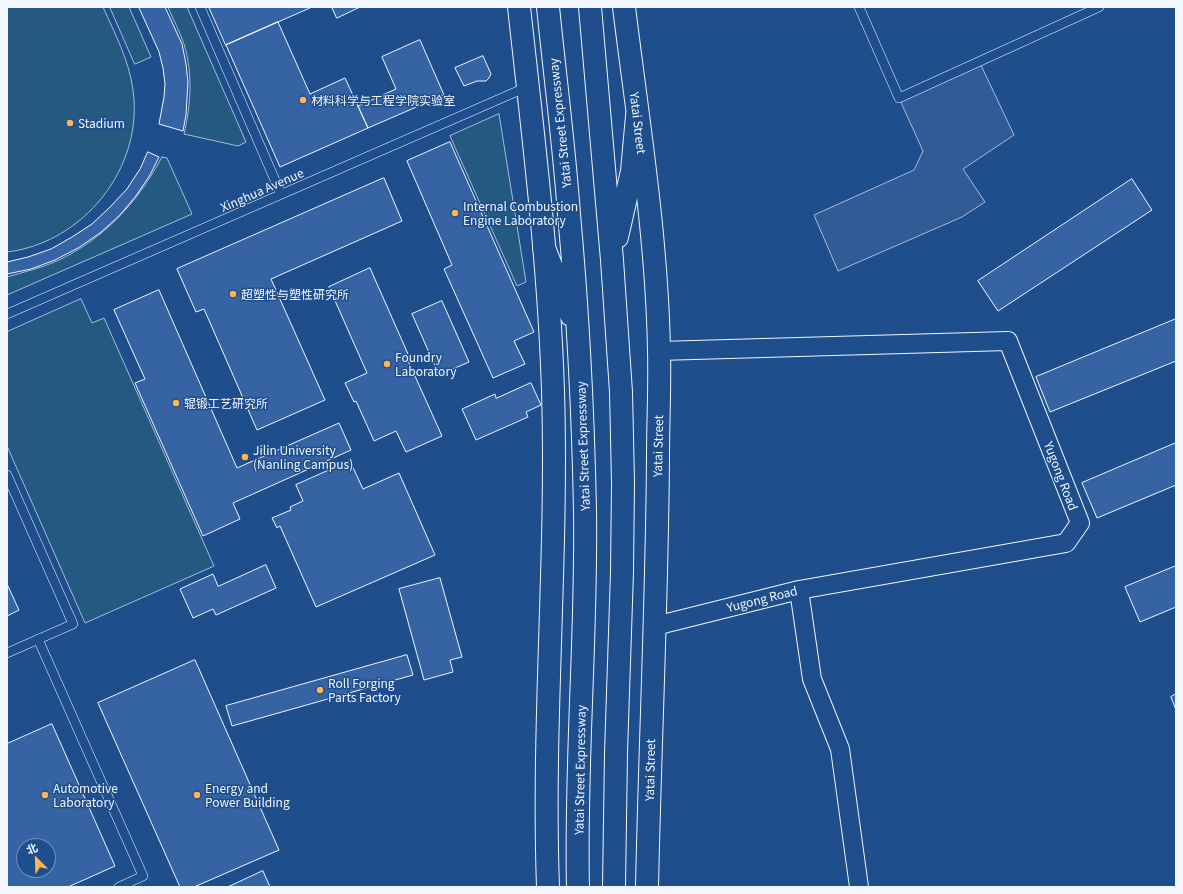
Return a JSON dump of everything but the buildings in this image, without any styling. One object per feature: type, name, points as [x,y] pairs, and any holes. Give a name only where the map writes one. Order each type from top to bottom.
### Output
[{"type":"main road","points":[[519,7],[544,248],[553,390],[554,480],[548,744],[548,887]]},
{"type":"main road","name":"Yatai Street Expressway","points":[[548,7],[569,212],[582,398],[585,513],[578,887]]},
{"type":"main road","points":[[590,7],[612,260],[621,392],[623,482],[622,580],[616,753],[614,887]]},
{"type":"main road","name":"Yatai Street","points":[[624,7],[652,230],[659,351],[655,626],[647,887]]},
{"type":"main road","points":[[612,260],[632,171],[637,116]]},
{"type":"main road","points":[[544,248],[578,333]]},
{"type":"street","name":"Yugong Road","points":[[655,626],[799,590],[1066,543],[1080,523],[1008,341],[659,351]]},
{"type":"street","points":[[799,590],[812,679],[840,749],[859,887]]},
{"type":"lane","points":[[200,7],[281,194]]},
{"type":"lane","points":[[859,7],[899,98],[1099,7]]},
{"type":"lane","name":"Xinghua Avenue","points":[[7,314],[527,87]]},
{"type":"lane","points":[[7,475],[73,624],[7,653]]},
{"type":"lane","points":[[38,639],[143,876],[120,887]]},
{"type":"shaded area","name":"Stadium","points":[[7,7],[103,7],[121,47],[128,68],[133,90],[134,119],[129,147],[118,173],[103,196],[84,217],[61,234],[35,246],[7,252]]},
{"type":"shaded area","points":[[110,7],[129,7],[151,57],[135,64]]},
{"type":"shaded area","points":[[168,7],[187,7],[246,142],[238,146],[184,134],[190,89],[189,66],[181,35]]},
{"type":"shaded area","points":[[979,61],[1014,135],[963,169],[985,202],[962,217],[838,271],[814,215],[914,170],[923,151],[899,98]]},
{"type":"shaded area","points":[[499,114],[526,282],[517,286],[450,136]]},
{"type":"shaded area","points":[[162,157],[167,158],[192,214],[7,295],[7,277],[57,261],[90,242],[105,230],[131,204],[153,173]]},
{"type":"shaded area","points":[[81,299],[92,323],[104,318],[214,566],[85,623],[7,446],[7,332]]},
{"type":"place","name":"材料科学与工程学院实验室","points":[[303,100]]},
{"type":"place","name":"Stadium","points":[[70,123]]},
{"type":"place","name":"Internal Combustion Engine Laboratory","points":[[455,213]]},
{"type":"place","name":"超塑性与塑性研究所","points":[[233,294]]},
{"type":"place","name":"Foundry Laboratory","points":[[387,364]]},
{"type":"place","name":"辊锻工艺研究所","points":[[176,403]]},
{"type":"place","name":"Jilin University (Nanling Campus)","points":[[245,457]]},
{"type":"place","name":"Roll Forging Parts Factory","points":[[320,690]]},
{"type":"place","name":"Automotive Laboratory","points":[[45,795]]},
{"type":"place","name":"Energy and Power Building","points":[[197,795]]}]
